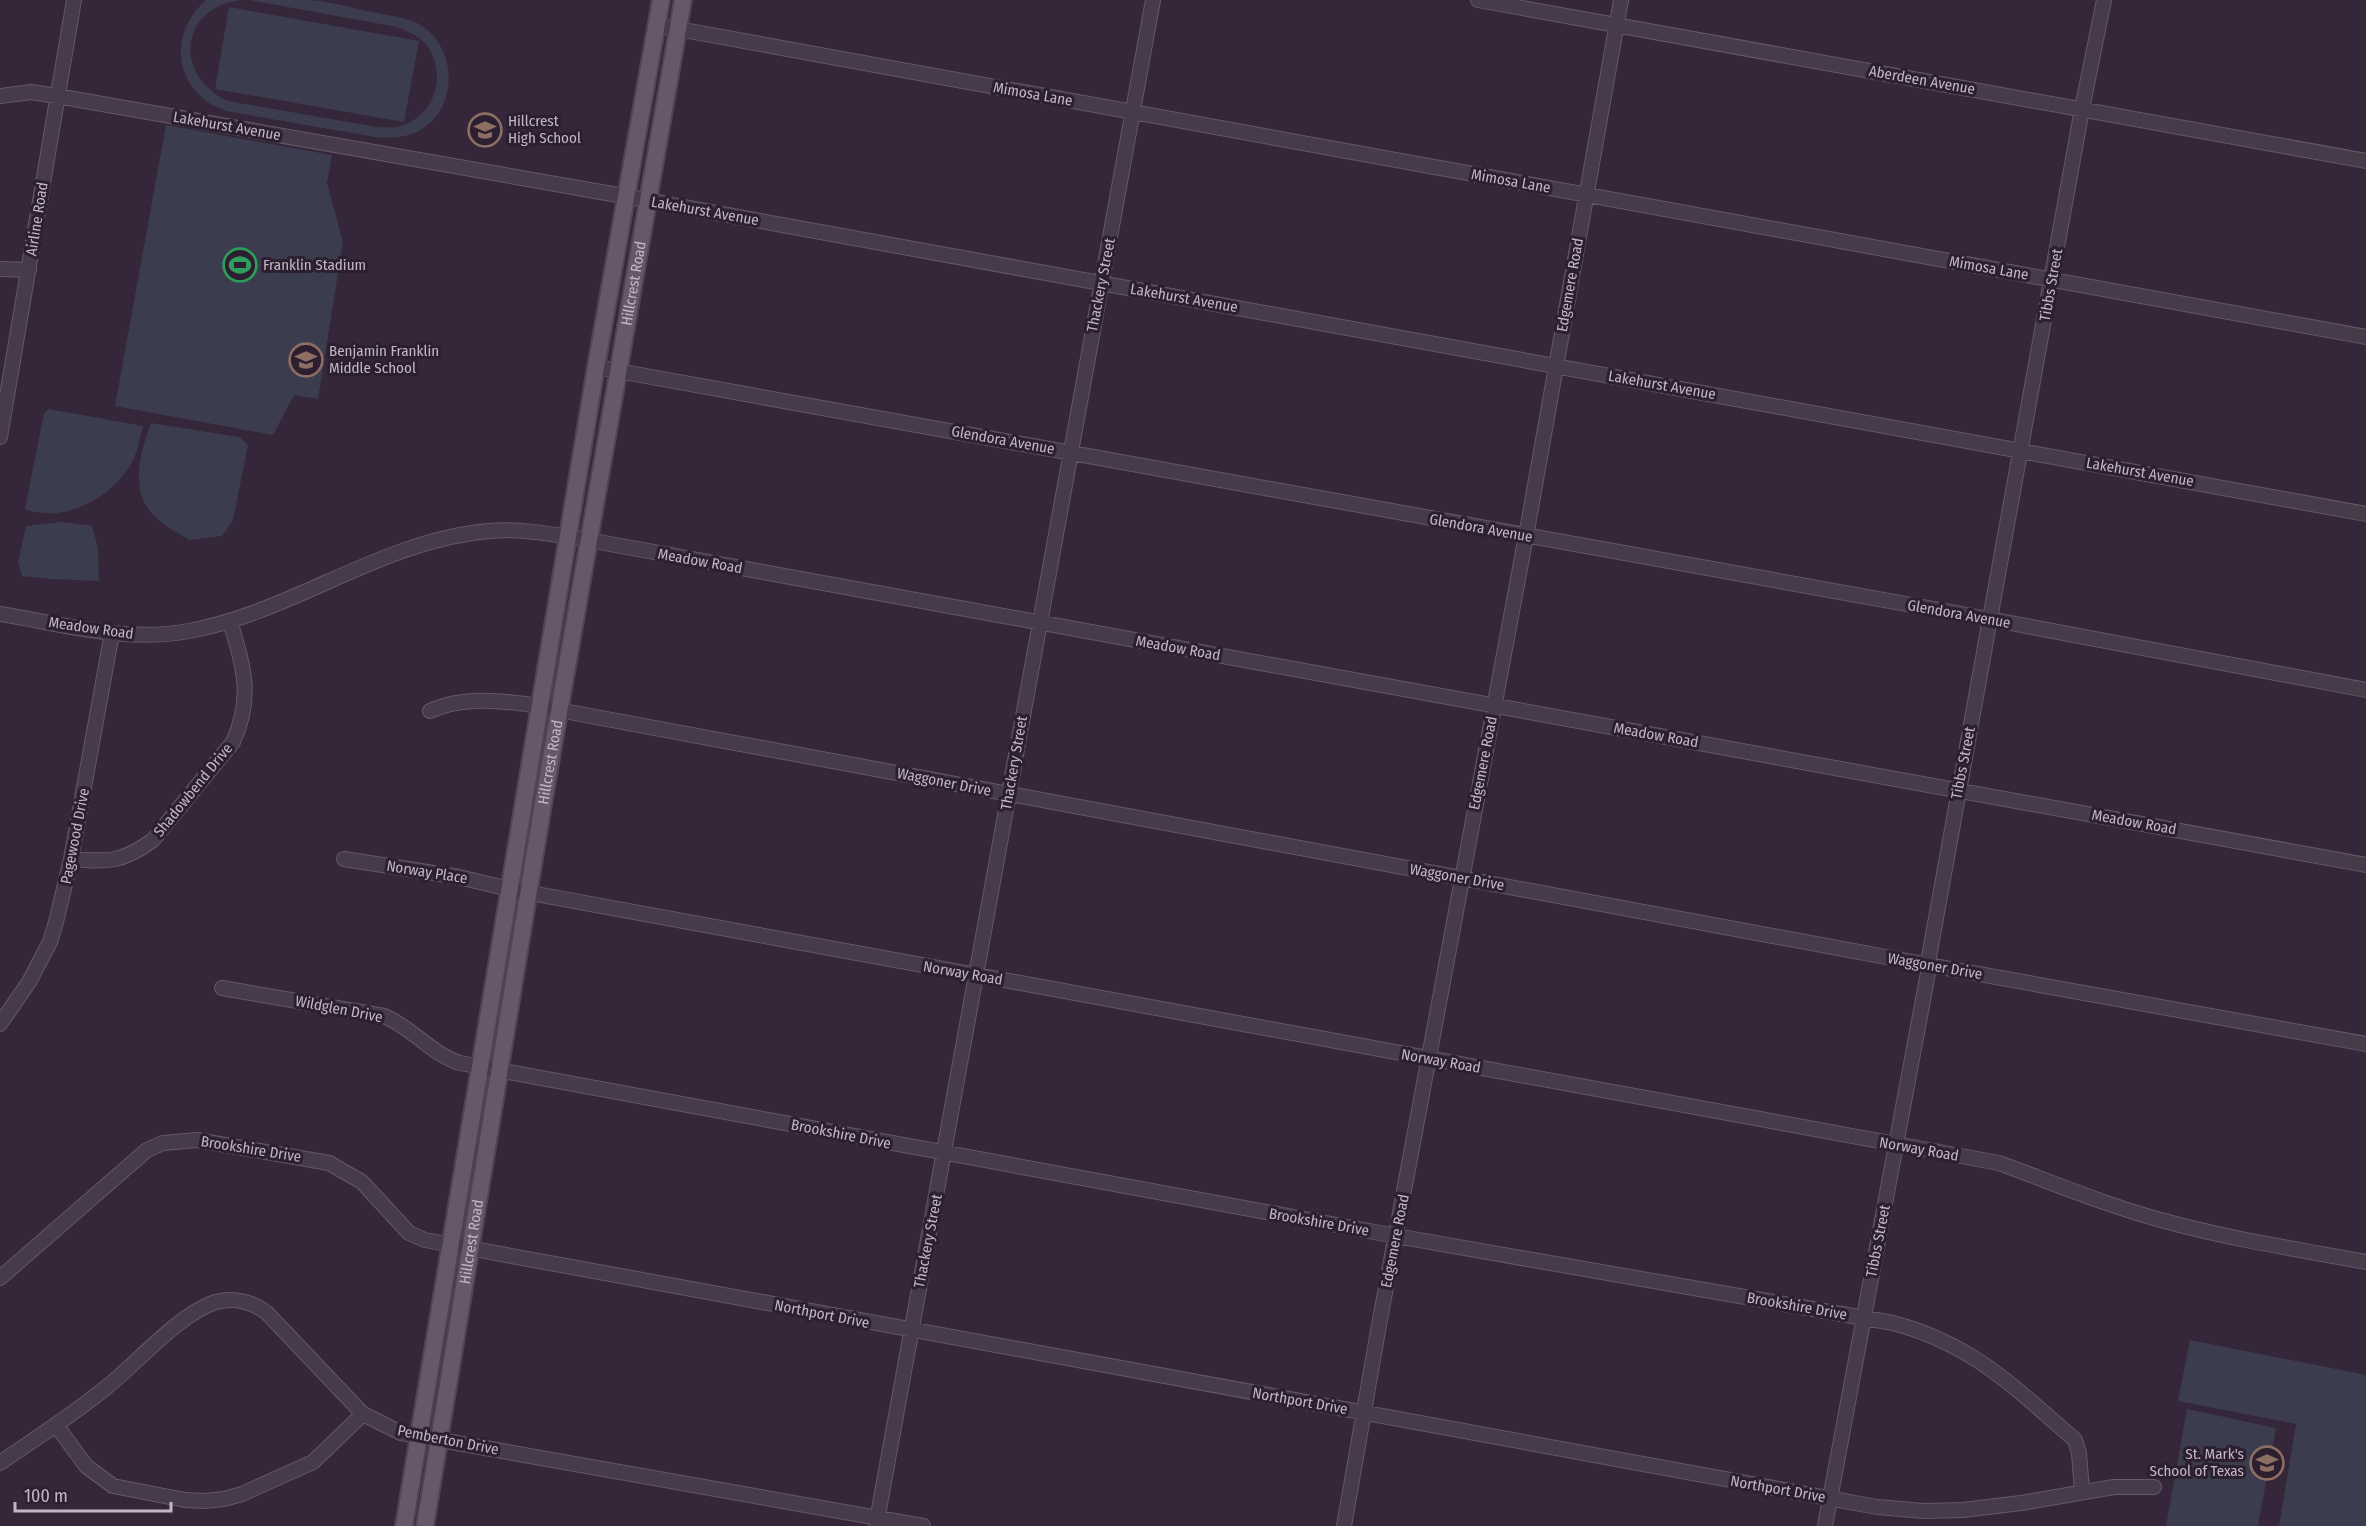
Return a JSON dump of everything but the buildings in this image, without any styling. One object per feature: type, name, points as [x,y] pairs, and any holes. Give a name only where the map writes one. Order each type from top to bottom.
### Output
[{"type":"main road","name":"Hillcrest Road","points":[[425,1526],[529,892],[567,537],[661,0]]},
{"type":"main road","name":"Hillcrest Road","points":[[404,1526],[508,889],[588,540],[683,0]]},
{"type":"street","name":"Airline Road","points":[[0,437],[74,0]]},
{"type":"street","name":"Thackery Street","points":[[877,1522],[1153,0]]},
{"type":"street","name":"Aberdeen Avenue","points":[[1478,0],[2366,161]]},
{"type":"street","name":"Edgemere Road","points":[[1344,1526],[1428,1058],[1526,536],[1621,0]]},
{"type":"street","name":"Tibbs Street","points":[[1825,1526],[1929,965],[1958,791],[2053,280],[2082,109],[2104,0]]},
{"type":"street","name":"Mimosa Lane","points":[[656,26],[2366,337]]},
{"type":"street","name":"Lakehurst Avenue","points":[[0,96],[31,92],[57,96],[627,196],[2366,514]]},
{"type":"street","points":[[0,268],[29,270]]},
{"type":"street","name":"Glendora Avenue","points":[[596,367],[1989,619],[2366,690]]},
{"type":"street","name":"Meadow Road","points":[[0,614],[112,633],[171,633],[230,621],[423,543],[489,531],[520,530],[588,540],[2366,865]]},
{"type":"street","name":"Shadowbend Drive","points":[[70,860],[114,861],[139,851],[153,840],[233,742],[245,707],[246,679],[230,621]]},
{"type":"street","name":"Pagewood Drive","points":[[0,1024],[29,982],[50,942],[70,860],[112,633]]},
{"type":"street","name":"Waggoner Drive","points":[[430,711],[456,703],[486,700],[549,708],[1008,795],[2366,1044]]},
{"type":"street","name":"Norway Place","points":[[344,859],[459,877],[508,889]]},
{"type":"street","name":"Norway Road","points":[[508,889],[1999,1163],[2108,1204],[2173,1224],[2234,1238],[2366,1262]]},
{"type":"street","name":"Wildglen Drive","points":[[222,988],[384,1016],[407,1028],[440,1055],[479,1067]]},
{"type":"street","name":"Brookshire Drive","points":[[479,1067],[1396,1236],[1914,1328],[1941,1338],[2001,1375],[2075,1440],[2079,1454],[2082,1491]]},
{"type":"street","name":"Brookshire Drive","points":[[0,1278],[147,1150],[163,1143],[176,1141],[209,1141],[329,1163],[362,1182],[409,1233],[418,1238],[450,1245]]},
{"type":"street","name":"Northport Drive","points":[[450,1245],[1877,1507],[1934,1511],[1991,1507],[2082,1491],[2115,1487],[2154,1487]]},
{"type":"street","name":"Pemberton Drive","points":[[0,1463],[108,1386],[183,1321],[206,1306],[225,1300],[253,1304],[267,1313],[363,1414],[385,1426],[418,1436],[877,1522],[923,1526]]},
{"type":"street","points":[[56,1425],[87,1466],[103,1481],[113,1486],[186,1500],[203,1501],[225,1499],[242,1494],[303,1467],[313,1461],[363,1414]]},
{"type":"shaded area","points":[[206,0],[245,0],[224,4],[208,13],[197,26],[191,42],[191,58],[197,74],[209,89],[228,101],[377,127],[394,127],[409,123],[428,107],[436,84],[437,71],[428,47],[418,37],[397,27],[249,0],[309,0],[407,19],[417,23],[431,34],[441,48],[447,64],[449,81],[446,97],[439,113],[428,125],[412,134],[375,137],[226,111],[215,106],[207,102],[194,89],[186,77],[182,64],[183,37],[195,11]]},
{"type":"shaded area","points":[[229,7],[419,41],[404,122],[215,89]]},
{"type":"shaded area","name":"Franklin Stadium","points":[[166,125],[332,155],[327,183],[343,242],[318,399],[294,395],[273,435],[115,406]]},
{"type":"shaded area","points":[[49,409],[143,426],[132,462],[112,487],[86,505],[56,513],[40,513],[25,509],[44,413]]},
{"type":"shaded area","points":[[151,423],[239,437],[248,445],[233,520],[222,536],[189,540],[162,523],[146,506],[141,495],[139,471],[143,447]]},
{"type":"shaded area","points":[[62,522],[92,526],[98,548],[99,581],[22,576],[18,562],[26,526]]},
{"type":"shaded area","points":[[2190,1340],[2366,1375],[2366,1526],[2279,1526],[2296,1424],[2178,1401]]},
{"type":"shaded area","points":[[2187,1409],[2276,1428],[2258,1526],[2166,1526]]},
{"type":"place","name":"Hillcrest High School","points":[[485,130]]},
{"type":"place","name":"Franklin Stadium","points":[[240,265]]},
{"type":"place","name":"Benjamin Franklin Middle School","points":[[306,360]]},
{"type":"place","name":"St. Mark's School of Texas","points":[[2267,1463]]}]
